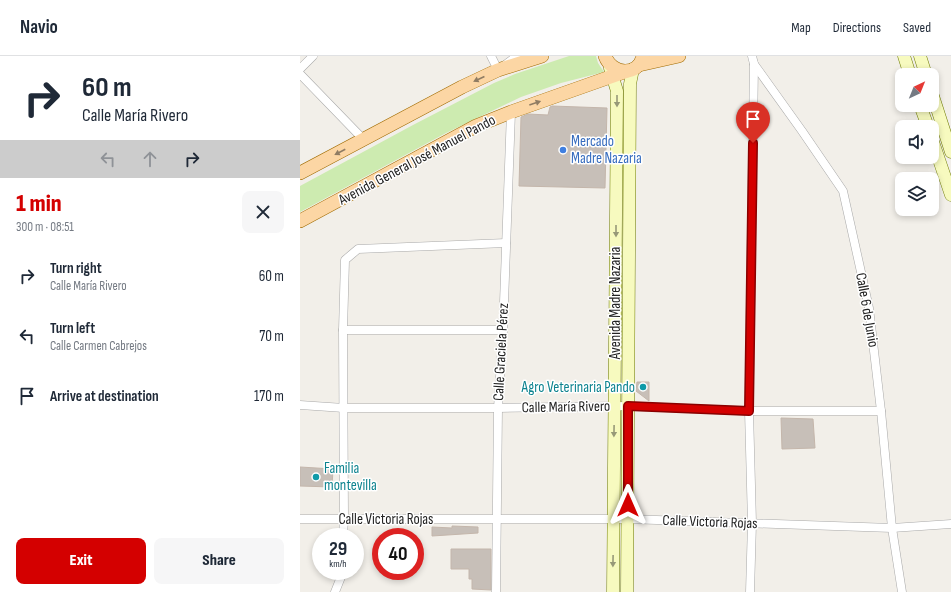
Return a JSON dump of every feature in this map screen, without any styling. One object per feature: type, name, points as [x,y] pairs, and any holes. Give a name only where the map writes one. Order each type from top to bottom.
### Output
[{"type":"main road","points":[[300,173],[462,87],[498,70],[542,56]]},
{"type":"main road","name":"Avenida General José Manuel Pando","points":[[300,221],[476,126],[612,76],[635,65],[679,56]]},
{"type":"main road","points":[[606,60],[613,68],[620,71],[635,65]]},
{"type":"street","points":[[300,69],[313,56]]},
{"type":"street","points":[[491,56],[498,70],[517,56]]},
{"type":"street","points":[[904,56],[908,68]]},
{"type":"street","points":[[920,56],[924,68]]},
{"type":"street","name":"Avenida Madre Nazaria","points":[[606,60],[617,91],[613,592]]},
{"type":"street","points":[[750,592],[752,523],[749,411],[753,60]]},
{"type":"street","name":"Calle 6 de Junio","points":[[753,60],[843,191],[869,308],[881,411],[892,528],[902,592]]},
{"type":"street","name":"Avenida Madre Nazaria","points":[[627,592],[630,84],[635,65]]},
{"type":"street","points":[[300,74],[363,139]]},
{"type":"street","name":"Calle Graciela Pérez","points":[[496,592],[498,408],[503,330],[511,112]]},
{"type":"street","points":[[938,112],[951,152]]},
{"type":"street","points":[[939,160],[951,195]]},
{"type":"street","points":[[343,528],[343,330],[345,260],[358,249],[506,243]]},
{"type":"street","points":[[343,330],[503,330]]},
{"type":"street","name":"Calle María Rivero","points":[[300,405],[344,408],[628,406],[749,411],[881,411]]},
{"type":"street","name":"Calle Victoria Rojas","points":[[300,519],[628,519],[892,528],[951,524]]},
{"type":"street","points":[[335,592],[340,580]]},
{"type":"green space","points":[[569,56],[596,56],[598,63],[604,72],[561,83],[521,97],[446,133],[300,212],[300,186],[494,83],[515,74]]},
{"type":"building","name":"Mercado Madre Nazaria","points":[[550,107],[607,108],[605,188],[519,186],[521,117],[528,114],[548,115]]},
{"type":"building","name":"Agro Veterinaria Pando","points":[[637,382],[649,382],[649,401],[636,391]]},
{"type":"building","points":[[781,418],[813,419],[815,448],[782,449]]},
{"type":"building","name":"Familia montevilla","points":[[300,467],[333,469],[332,487],[300,486]]},
{"type":"building","points":[[452,526],[478,527],[478,533],[432,536],[432,527],[452,528]]},
{"type":"building","points":[[451,549],[491,549],[491,590],[472,589],[472,579],[469,579],[469,569],[451,569]]},
{"type":"place","name":"Mercado Madre Nazaria","points":[[563,150]]},
{"type":"place","name":"Agro Veterinaria Pando","points":[[643,387]]},
{"type":"place","name":"Familia montevilla","points":[[316,477]]},
{"type":"route","points":[[628,505],[628,406],[749,411],[753,143]]}]
